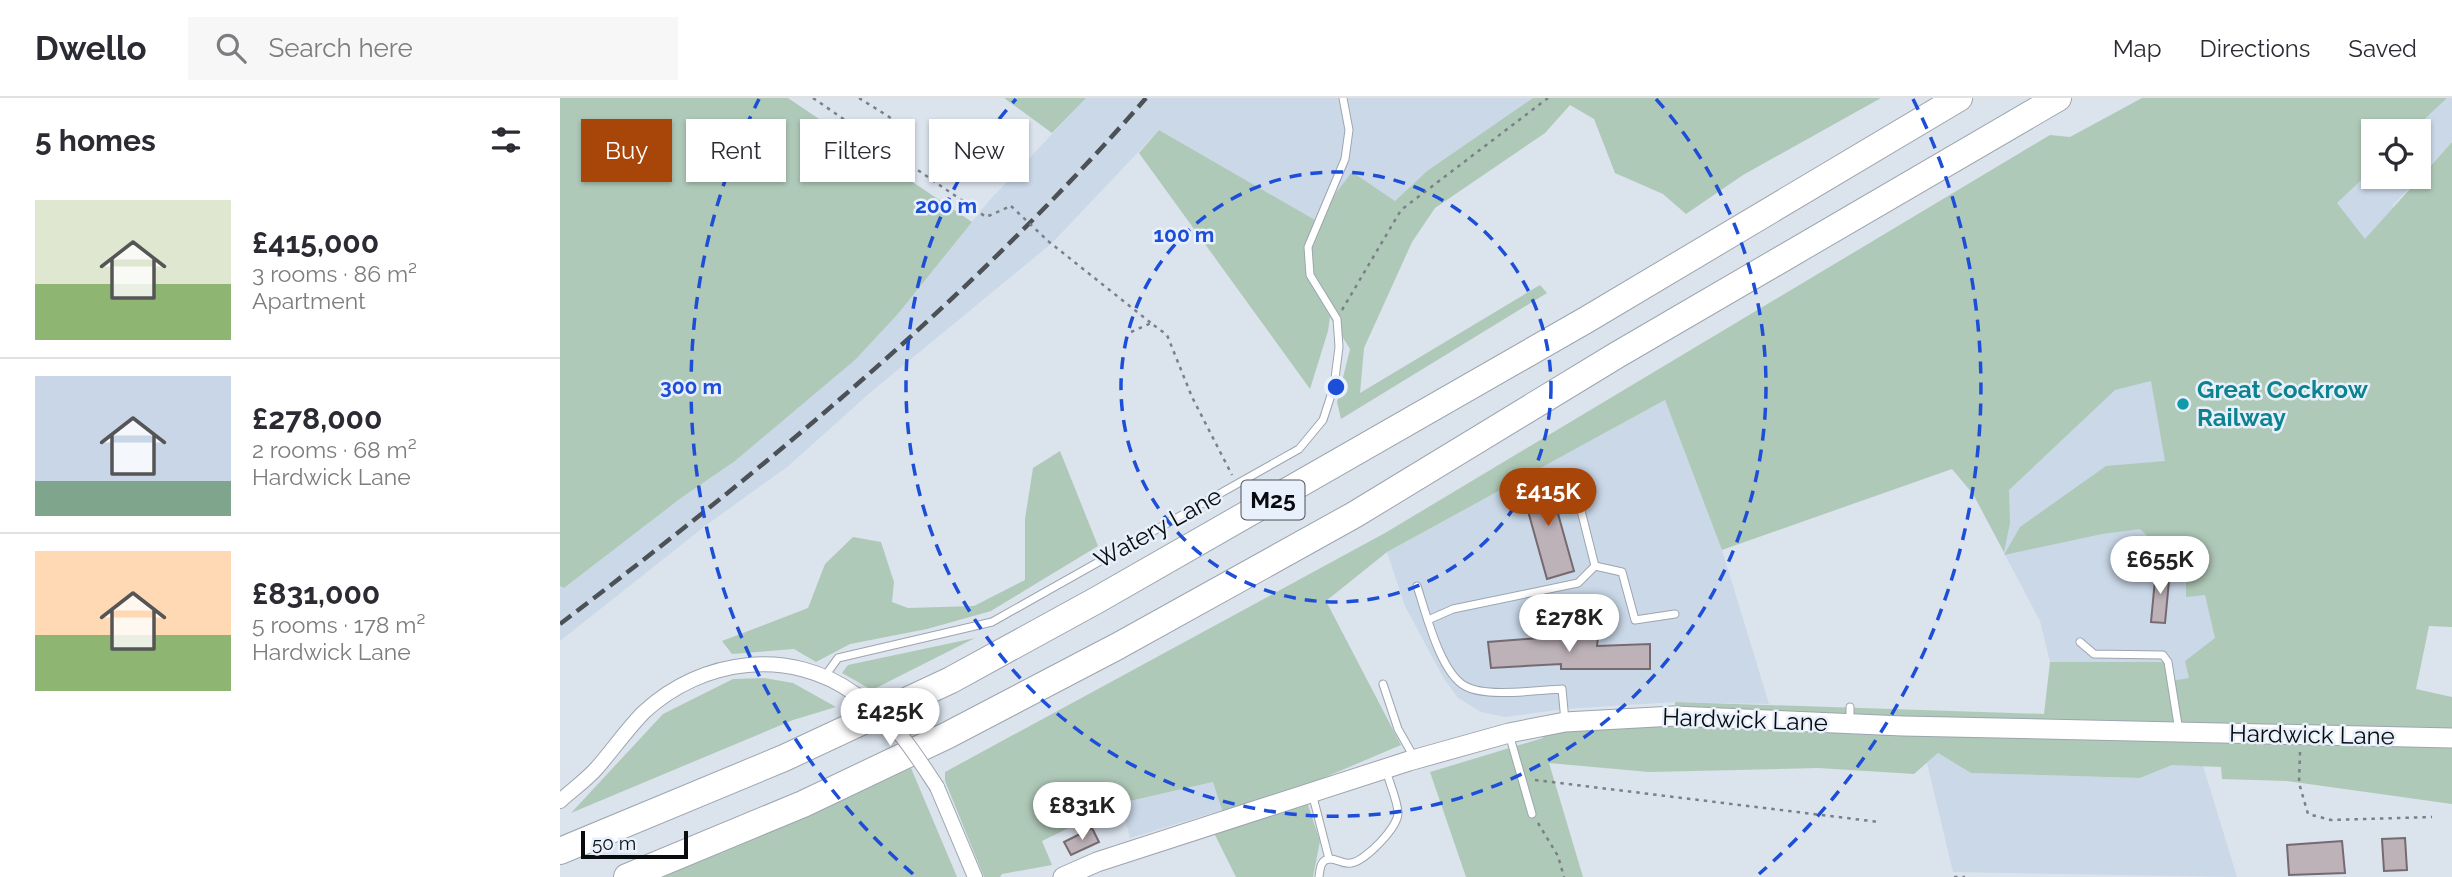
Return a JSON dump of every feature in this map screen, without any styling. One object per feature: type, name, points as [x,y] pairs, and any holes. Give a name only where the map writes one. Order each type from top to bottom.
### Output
[{"type":"highway","name":"M25","points":[[560,851],[784,758],[951,680],[1516,361],[1959,98]]},
{"type":"highway","name":"M25","points":[[627,877],[815,799],[948,736],[1130,640],[1354,515],[1617,355],[2058,98]]},
{"type":"street","points":[[560,801],[593,772],[645,711],[686,683],[734,665],[763,663],[825,676],[871,704],[900,731],[937,787],[975,877]]},
{"type":"street","name":"Hardwick Lane","points":[[1063,877],[1097,862],[1415,759],[1509,733],[1565,722],[1675,716],[1850,715],[2180,732],[2452,738]]},
{"type":"lane","name":"Watery Lane","points":[[825,676],[838,658],[992,622],[1299,449],[1323,420],[1334,386],[1339,347],[1337,319],[1310,275],[1308,247],[1345,159],[1349,130],[1343,98]]},
{"type":"lane","points":[[1573,479],[1595,566]]},
{"type":"lane","points":[[1595,566],[1622,572],[1635,620],[1675,614]]},
{"type":"lane","points":[[1429,620],[1453,609],[1578,583],[1595,566]]},
{"type":"lane","points":[[1417,586],[1439,651],[1455,678],[1466,687],[1488,691],[1562,690],[1565,722]]},
{"type":"lane","points":[[2080,642],[2094,654],[2163,655],[2168,662],[2180,732]]},
{"type":"lane","points":[[1383,684],[1398,729],[1415,759]]},
{"type":"lane","points":[[1509,733],[1532,814]]},
{"type":"lane","points":[[1329,859],[1352,863],[1362,858],[1395,824],[1398,813],[1386,769]]},
{"type":"lane","points":[[1311,793],[1329,859]]},
{"type":"lane","points":[[1319,877],[1320,867],[1329,859]]},
{"type":"path","points":[[813,98],[986,217],[1010,206],[1048,241],[1167,335],[1192,397],[1237,484]]},
{"type":"path","points":[[859,98],[892,119]]},
{"type":"path","points":[[1337,319],[1401,210],[1548,98]]},
{"type":"path","points":[[1131,332],[1151,323]]},
{"type":"path","points":[[2300,735],[2299,783],[2308,814],[2331,820],[2432,817]]},
{"type":"path","points":[[1522,779],[1879,822]]},
{"type":"path","points":[[1532,814],[1558,856],[1564,877]]},
{"type":"path","points":[[1954,877],[1965,877]]},
{"type":"shaded area","points":[[1086,98],[1533,98],[1427,171],[1395,201],[1352,173],[1315,220],[1159,130],[1052,243],[872,391],[787,467],[705,526],[560,641],[560,586],[564,588],[681,498],[735,461],[855,360],[897,315],[1007,182],[1029,182],[1029,158]]},
{"type":"shaded area","name":"Great Cockrow Railway","points":[[2447,98],[2452,98],[2452,142],[2431,164],[2431,119],[2425,119]]},
{"type":"shaded area","name":"Great Cockrow Railway","points":[[2361,180],[2361,189],[2408,189],[2393,205],[2317,663],[2171,681],[2168,662],[2050,662],[2040,621],[1973,494],[1953,468],[2337,203]]},
{"type":"shaded area","points":[[1665,400],[1722,550],[1769,704],[1675,702],[1564,709],[1505,717],[1481,712],[1458,698],[1443,677],[1405,606],[1387,552]]},
{"type":"shaded area","points":[[1938,753],[1971,773],[2140,778],[2172,765],[2203,766],[2237,877],[1953,872],[1927,763]]},
{"type":"shaded area","points":[[1214,782],[1222,810],[1130,838],[1121,803]]},
{"type":"green space","points":[[560,98],[788,98],[819,119],[800,119],[800,182],[913,182],[972,222],[897,315],[855,360],[735,461],[681,498],[564,588],[560,586]]},
{"type":"green space","points":[[1004,98],[1086,98],[1052,133]]},
{"type":"green space","points":[[1533,98],[1881,98],[1743,175],[1686,214],[1663,194],[1615,173],[1594,119],[1570,105],[1545,133],[1435,208],[1412,242],[1364,348],[1360,393],[1540,285],[1547,293],[1341,419],[1337,402],[1350,349],[1330,317],[1310,389],[1139,153],[1159,130],[1315,220],[1352,172],[1395,201],[1427,171]]},
{"type":"green space","points":[[2142,98],[2447,98],[2425,119],[2361,119],[2361,180],[2337,203],[2365,239],[2410,189],[2431,189],[2431,165],[2452,142],[2452,627],[2429,626],[2416,689],[2452,697],[2452,804],[2287,781],[2222,779],[2221,767],[2172,765],[2140,778],[1971,773],[1938,753],[1914,774],[1818,768],[1649,772],[1549,763],[1583,877],[1466,877],[1430,772],[1543,738],[1541,726],[1675,715],[1675,702],[2044,714],[2050,662],[2168,662],[2171,681],[2189,678],[2185,661],[2215,638],[2205,595],[2186,597],[2186,571],[2140,529],[2102,534],[2004,555],[2020,527],[2106,466],[2165,461],[2151,381],[2115,390],[2009,490],[2010,523],[2004,552],[1973,494],[1952,469],[1722,550],[1665,400],[1387,552],[1326,601],[1401,745],[1302,787],[1320,841],[1313,877],[1236,877],[1215,835],[1222,810],[1213,782],[1121,803],[1042,841],[1052,865],[1002,874],[1000,877],[984,877],[945,781],[945,772],[1385,533],[2050,135],[2070,137]]},
{"type":"green space","points":[[1060,451],[1098,546],[991,611],[927,629],[850,644],[816,662],[794,649],[732,654],[722,641],[808,608],[825,564],[853,537],[881,542],[894,582],[892,602],[908,608],[974,606],[1025,580],[1025,519],[1033,468]]},
{"type":"green space","points":[[975,638],[872,690],[842,673],[848,665]]},
{"type":"green space","points":[[764,678],[793,683],[836,707],[793,720],[571,813],[663,714],[733,679]]},
{"type":"green space","points":[[911,768],[957,877],[636,877]]},
{"type":"building","points":[[1548,478],[1574,571],[1547,579],[1521,486]]},
{"type":"building","points":[[2156,569],[2170,570],[2165,623],[2151,622]]},
{"type":"building","points":[[1598,637],[1597,646],[1650,644],[1650,669],[1561,669],[1561,664],[1491,668],[1488,642]]},
{"type":"building","points":[[1092,828],[1099,842],[1071,855],[1064,842]]},
{"type":"building","points":[[2405,838],[2407,870],[2384,871],[2382,839]]},
{"type":"building","points":[[2342,841],[2345,873],[2289,875],[2287,845]]},
{"type":"railway","points":[[560,624],[792,440],[940,310],[1080,171],[1146,98]]},
{"type":"place","name":"Great Cockrow Railway","points":[[2183,404]]}]
